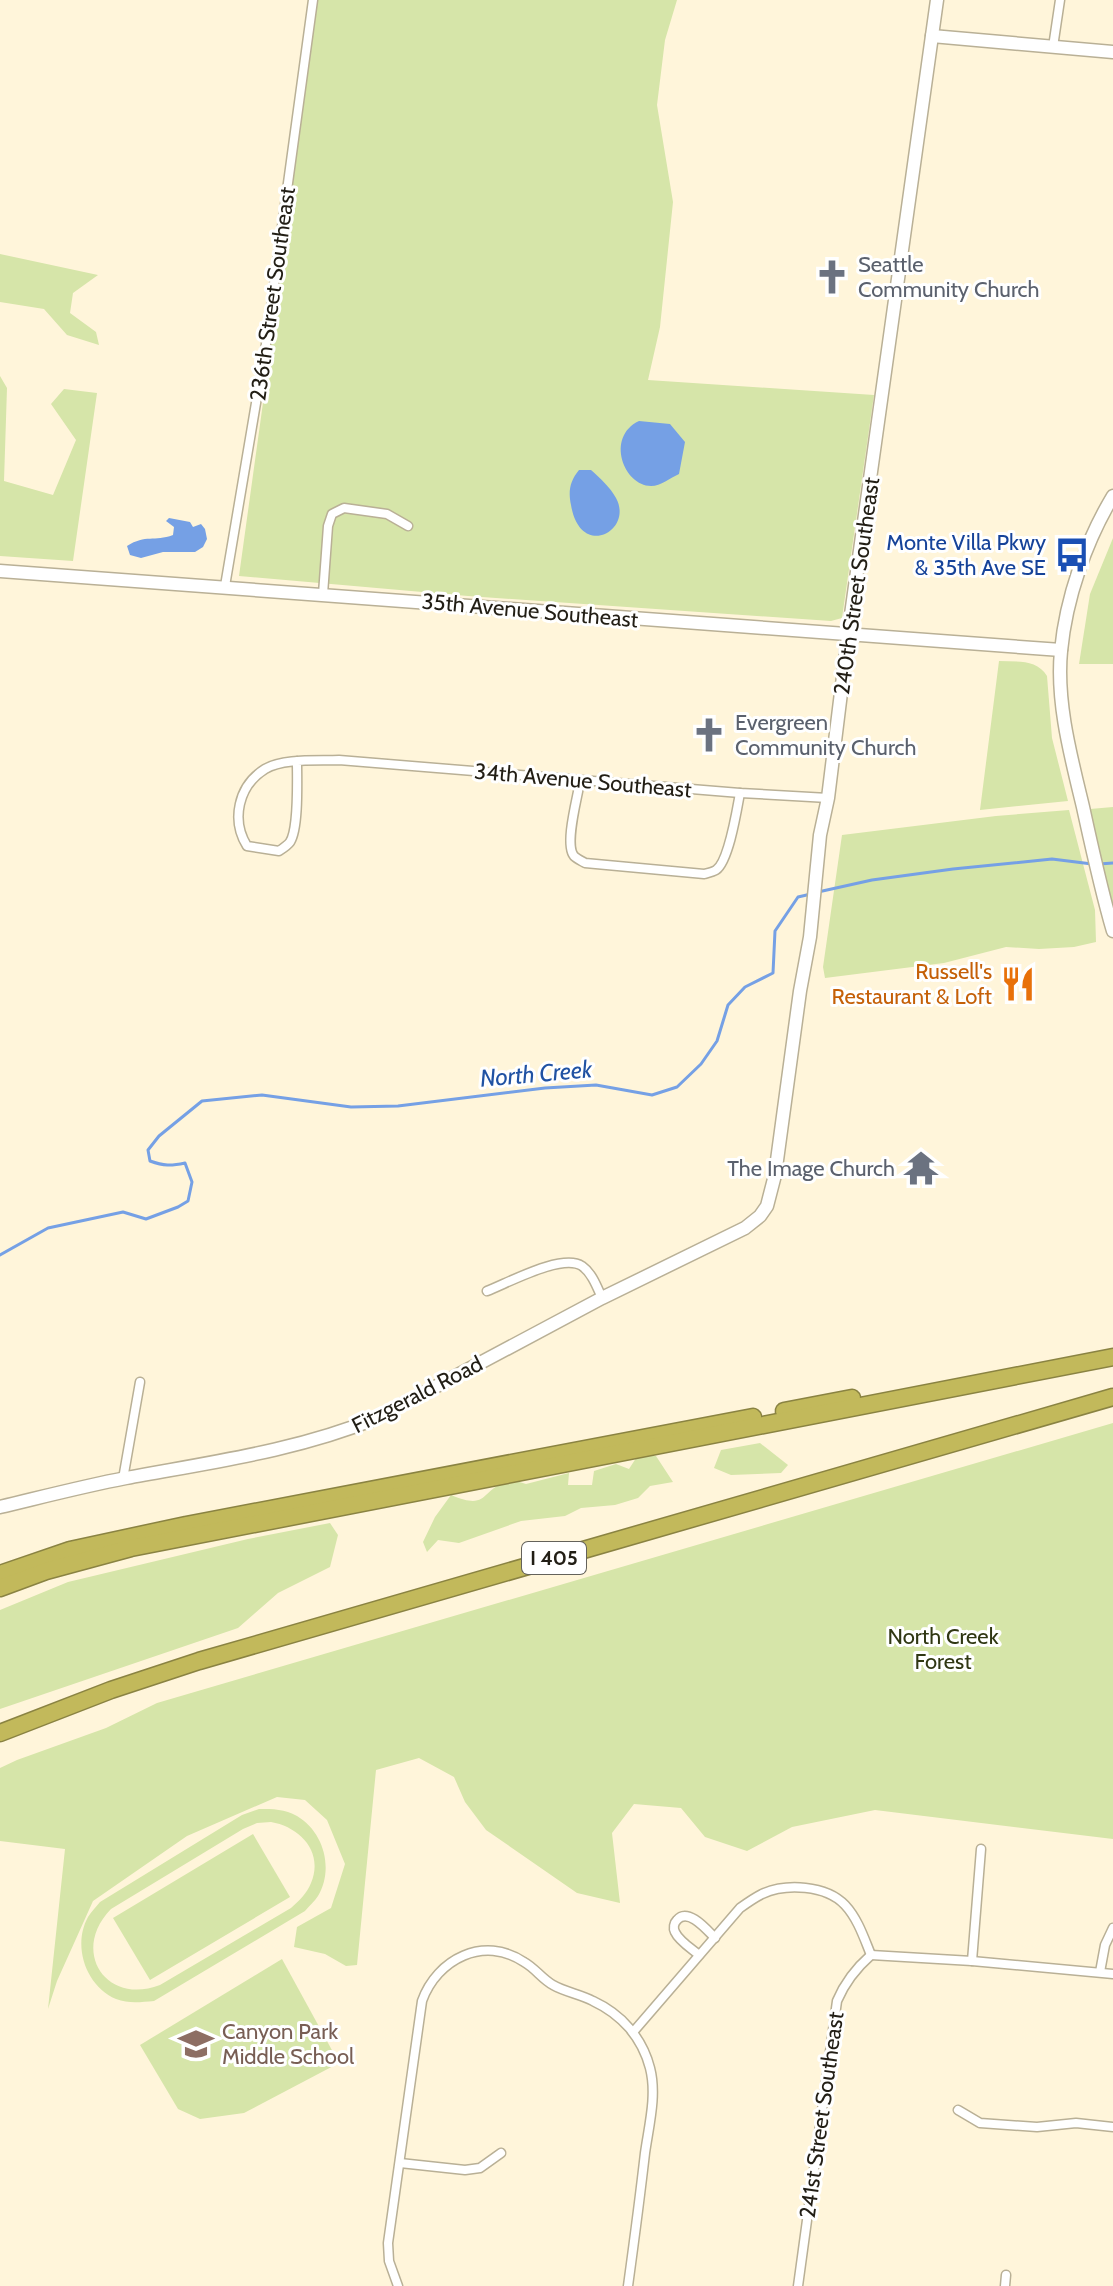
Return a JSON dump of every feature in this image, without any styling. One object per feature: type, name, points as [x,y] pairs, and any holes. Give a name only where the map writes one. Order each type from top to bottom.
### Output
[{"type":"highway","points":[[0,1574],[70,1550],[186,1525],[1113,1347]]},
{"type":"highway","points":[[0,1588],[131,1548],[1113,1357]]},
{"type":"highway","points":[[995,1370],[1011,1377]]},
{"type":"highway","name":"I 405","points":[[0,1724],[199,1652],[1113,1389]]},
{"type":"highway","name":"I 405","points":[[0,1733],[111,1690],[199,1661],[1113,1397]]},
{"type":"highway","points":[[174,1540],[186,1525]]},
{"type":"street","name":"236th Street Southeast","points":[[225,586],[266,344],[313,0]]},
{"type":"street","name":"240th Street Southeast","points":[[760,1216],[772,1193],[775,1175],[937,0]]},
{"type":"street","points":[[1053,47],[1060,0]]},
{"type":"street","points":[[932,36],[1113,52]]},
{"type":"street","points":[[1113,496],[1096,524],[1080,568],[1061,650],[1060,685],[1065,723],[1113,931]]},
{"type":"street","points":[[323,594],[328,526],[332,514],[344,508],[387,514],[408,526]]},
{"type":"street","name":"35th Avenue Southeast","points":[[0,571],[1061,650]]},
{"type":"street","name":"34th Avenue Southeast","points":[[297,761],[296,810],[289,844],[279,851],[247,846],[237,819],[242,796],[265,769],[297,761],[339,760],[828,798]]},
{"type":"street","points":[[580,781],[570,848],[575,858],[585,863],[704,874],[720,867],[734,828],[740,793]]},
{"type":"street","name":"Fitzgerald Road","points":[[0,1507],[123,1479],[246,1458],[348,1430],[377,1418],[602,1298],[745,1228],[760,1216]]},
{"type":"street","points":[[487,1291],[558,1263],[571,1262],[590,1274],[602,1298]]},
{"type":"street","points":[[123,1479],[140,1382]]},
{"type":"street","points":[[972,1961],[981,1849]]},
{"type":"street","points":[[634,2031],[740,1908],[763,1893],[786,1888],[826,1892],[844,1904],[860,1927],[871,1955],[1113,1974]]},
{"type":"street","points":[[699,1955],[676,1934],[674,1926],[677,1919],[690,1917],[715,1938]]},
{"type":"street","points":[[1100,1972],[1105,1945],[1113,1928]]},
{"type":"street","points":[[398,2286],[389,2261],[388,2243],[422,2001],[427,1985],[441,1968],[460,1956],[498,1951],[524,1961],[553,1985],[594,2001],[619,2017],[634,2031],[650,2066],[653,2100],[628,2286]]},
{"type":"street","name":"241st Street Southeast","points":[[798,2286],[837,2001],[844,1985],[871,1955]]},
{"type":"street","points":[[958,2110],[980,2123],[1037,2127],[1076,2123],[1113,2127]]},
{"type":"street","points":[[400,2163],[465,2170],[480,2168],[501,2153]]},
{"type":"street","points":[[1005,2286],[1006,2275]]},
{"type":"green space","points":[[313,0],[677,0],[665,40],[657,105],[673,202],[660,327],[648,380],[874,395],[842,618],[831,621],[468,596],[239,576],[271,345],[266,344]]},
{"type":"green space","points":[[0,254],[98,275],[73,293],[70,313],[96,332],[99,345],[67,335],[44,309],[0,302]]},
{"type":"green space","points":[[0,376],[7,388],[4,481],[53,495],[76,440],[51,404],[64,389],[97,393],[73,561],[0,556]]},
{"type":"green space","points":[[1113,538],[1113,664],[1079,664],[1090,594]]},
{"type":"green space","points":[[999,661],[1032,664],[1047,676],[1052,738],[1068,801],[980,810]]},
{"type":"green space","points":[[1113,807],[1113,906],[1112,906],[1090,809]]},
{"type":"green space","points":[[1069,810],[1095,910],[1096,942],[1039,949],[1006,947],[944,963],[825,978],[823,967],[842,835]]},
{"type":"green space","name":"North Creek Forest","points":[[1113,1423],[1113,1839],[875,1810],[792,1827],[747,1851],[705,1837],[681,1808],[634,1804],[612,1833],[620,1903],[577,1893],[486,1830],[465,1802],[454,1777],[419,1758],[376,1770],[357,1965],[346,1966],[325,1954],[294,1947],[297,1927],[331,1908],[345,1864],[327,1820],[305,1800],[277,1797],[187,1836],[93,1901],[57,1981],[48,2009],[65,1849],[0,1841],[0,1768],[106,1728],[157,1703]]},
{"type":"green space","points":[[760,1443],[788,1465],[781,1473],[731,1475],[714,1468],[721,1450]]},
{"type":"green space","points":[[638,1455],[656,1456],[673,1482],[650,1486],[638,1498],[615,1505],[581,1508],[565,1516],[521,1521],[459,1543],[438,1540],[427,1552],[423,1542],[435,1517],[451,1495],[478,1500],[510,1479],[526,1484],[569,1473],[568,1485],[592,1485],[594,1471],[616,1464],[629,1469]]},
{"type":"green space","points":[[330,1523],[338,1535],[330,1567],[278,1593],[238,1628],[0,1709],[0,1610],[68,1582],[248,1539]]},
{"type":"green space","points":[[259,1809],[279,1810],[292,1814],[314,1831],[326,1863],[323,1885],[317,1898],[305,1911],[154,2001],[126,2002],[106,1993],[90,1975],[82,1952],[83,1928],[91,1913],[100,1902],[242,1815]],"holes":[[[257,1823],[282,1825],[300,1835],[312,1851],[314,1861],[309,1887],[291,1908],[160,1985],[141,1989],[124,1988],[100,1971],[94,1957],[94,1942],[99,1925],[111,1909],[243,1829]]]},
{"type":"green space","points":[[253,1834],[290,1897],[150,1980],[113,1918]]},
{"type":"green space","points":[[282,1959],[339,2063],[244,2113],[200,2119],[178,2109],[140,2045]]},
{"type":"water","points":[[639,421],[670,424],[685,442],[679,474],[658,485],[641,484],[626,470],[622,460],[623,438],[629,428]]},
{"type":"water","points":[[579,470],[591,470],[616,498],[620,510],[618,521],[604,534],[594,536],[584,532],[576,522],[570,491]]},
{"type":"water","points":[[169,518],[190,522],[193,527],[201,524],[207,539],[203,547],[195,552],[163,552],[141,558],[130,555],[127,546],[134,542],[173,535],[174,527],[166,521]]},
{"type":"waterway","name":"North Creek","points":[[818,892],[872,880],[953,869],[1052,859],[1092,864]]},
{"type":"waterway","name":"North Creek","points":[[1099,864],[1113,863]]},
{"type":"waterway","name":"North Creek","points":[[0,1255],[48,1228],[123,1212],[146,1219],[188,1201],[192,1182],[185,1163],[168,1165],[150,1161],[148,1150],[159,1136],[202,1101],[262,1095],[351,1107],[398,1106],[545,1088],[596,1085],[652,1095],[677,1087],[701,1064],[717,1041],[728,1005],[745,987],[773,973],[775,931],[798,897],[811,894]]},
{"type":"place","name":"Seattle Community Church","points":[[832,277]]},
{"type":"place","name":"Monte Villa Pkwy & 35th Ave SE","points":[[1072,555]]},
{"type":"place","name":"Evergreen Community Church","points":[[709,735]]},
{"type":"place","name":"Russell's Restaurant & Loft","points":[[1018,984]]},
{"type":"place","name":"The Image Church","points":[[921,1168]]},
{"type":"place","name":"Canyon Park Middle School","points":[[196,2044]]}]
